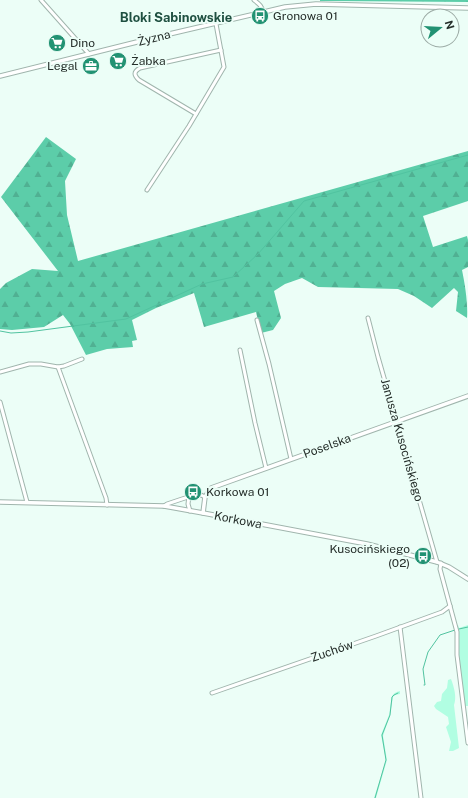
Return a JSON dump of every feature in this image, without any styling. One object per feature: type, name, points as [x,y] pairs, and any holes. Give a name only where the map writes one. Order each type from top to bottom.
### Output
[{"type":"street","points":[[41,0],[89,54]]},
{"type":"street","points":[[254,0],[260,4],[263,12]]},
{"type":"street","name":"Żyzna","points":[[0,76],[285,7],[316,4],[468,8]]},
{"type":"street","points":[[147,190],[196,114],[224,67],[216,24]]},
{"type":"street","points":[[196,114],[139,80],[136,77],[135,72],[140,68],[221,50]]},
{"type":"street","name":"Janusza Kusocińskiego","points":[[368,318],[397,422],[439,562],[457,632],[457,655],[468,742]]},
{"type":"street","points":[[257,320],[269,364],[291,459]]},
{"type":"street","points":[[240,350],[266,468]]},
{"type":"street","points":[[0,372],[29,364],[41,364],[58,367],[82,359]]},
{"type":"street","points":[[58,367],[107,504]]},
{"type":"street","name":"Poselska","points":[[205,497],[211,488],[468,396]]},
{"type":"street","points":[[0,402],[28,502]]},
{"type":"street","points":[[164,506],[189,496],[199,494],[205,497],[203,513]]},
{"type":"street","points":[[189,496],[188,504],[190,511]]},
{"type":"street","name":"Korkowa","points":[[0,502],[164,506],[367,544],[439,562],[468,579]]},
{"type":"street","name":"Zuchów","points":[[212,693],[442,612],[450,606]]},
{"type":"street","points":[[400,627],[421,798]]},
{"type":"green space","points":[[468,0],[468,2],[320,1]]},
{"type":"green space","points":[[46,137],[76,159],[65,181],[67,215],[78,261],[468,151],[468,201],[423,216],[433,247],[467,236],[468,267],[462,270],[467,300],[467,318],[456,311],[458,292],[454,288],[432,308],[414,296],[398,289],[318,287],[302,278],[285,284],[274,291],[281,318],[273,330],[261,333],[256,312],[204,327],[194,293],[156,308],[132,320],[137,340],[132,341],[133,347],[107,349],[86,355],[70,324],[63,315],[44,327],[12,330],[0,329],[0,289],[6,283],[32,269],[58,271],[1,197]]},
{"type":"green space","points":[[458,625],[459,628],[468,625],[468,706],[464,706],[457,656]]},
{"type":"green space","points":[[451,679],[455,695],[454,705],[459,748],[449,751],[451,742],[446,727],[449,724],[448,717],[434,706],[437,702],[441,701],[442,694],[447,688],[448,680]]},
{"type":"green space","points":[[400,691],[400,694],[393,697],[390,715],[383,736],[387,760],[376,798],[374,798],[386,760],[381,735],[389,715],[392,696]]},
{"type":"waterway","points":[[0,331],[11,333],[28,332],[126,319],[202,284],[233,277],[258,254],[304,201],[468,155]]},
{"type":"waterway","points":[[459,629],[468,627]]},
{"type":"waterway","points":[[424,685],[423,669],[428,652],[440,635],[455,630]]},
{"type":"waterway","points":[[375,798],[386,760],[382,735],[390,715],[392,697],[398,693]]},
{"type":"place","name":"Gronowa 01","points":[[260,16]]},
{"type":"place","name":"Dino","points":[[57,43]]},
{"type":"place","name":"Żabka","points":[[118,61]]},
{"type":"place","name":"Legal","points":[[91,66]]},
{"type":"place","name":"Korkowa 01","points":[[193,492]]},
{"type":"place","name":"Kusocińskiego (02)","points":[[423,556]]},
{"type":"district","name":"Bloki Sabinowskie","points":[[176,17]]}]
